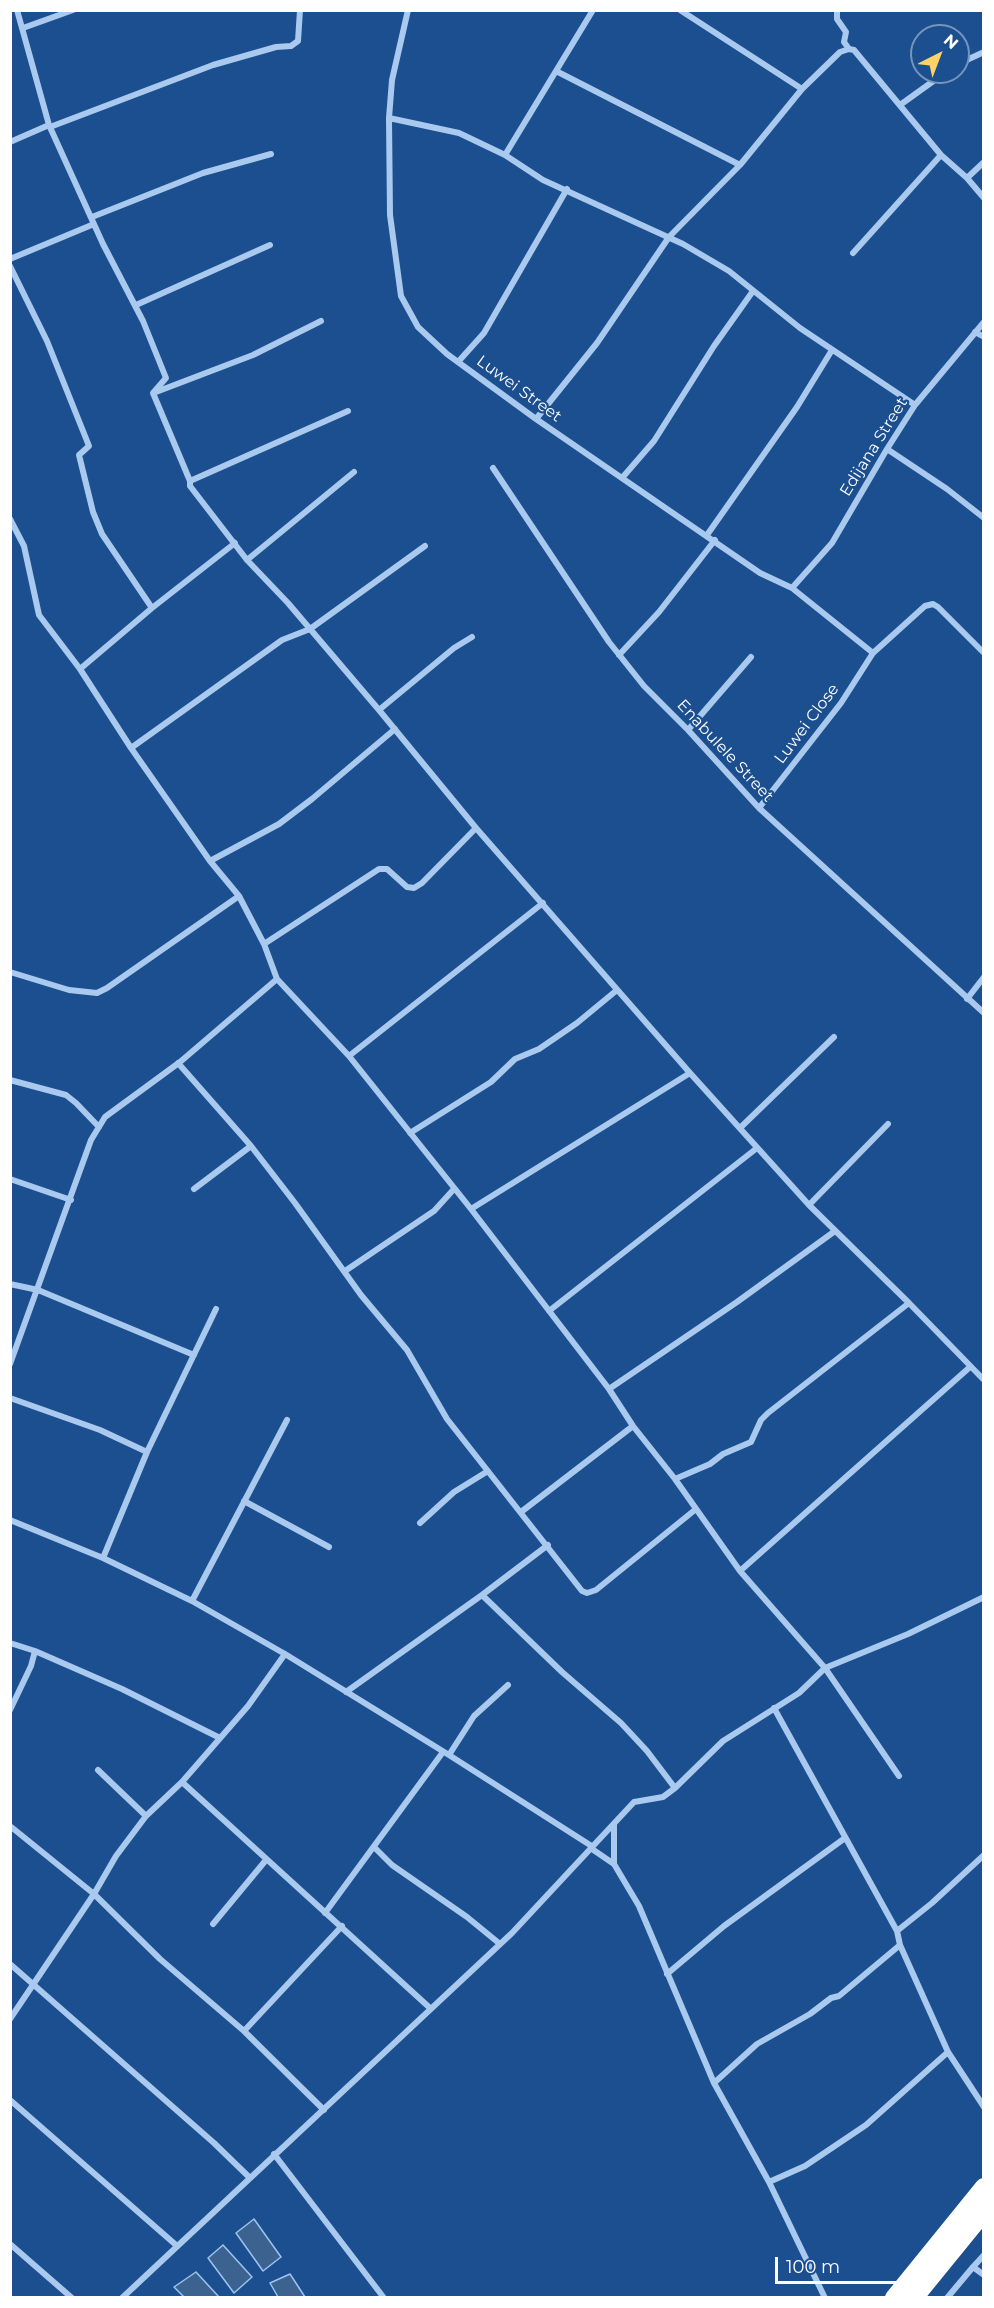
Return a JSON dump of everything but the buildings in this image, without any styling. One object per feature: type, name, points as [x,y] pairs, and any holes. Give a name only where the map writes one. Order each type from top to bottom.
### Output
[{"type":"highway","points":[[894,2298],[984,2187]]},
{"type":"highway","points":[[914,2298],[984,2212]]},
{"type":"street","points":[[17,10],[50,126],[103,244],[136,305],[166,378],[153,393]]},
{"type":"street","points":[[23,28],[73,10]]},
{"type":"street","points":[[10,142],[213,65],[276,47],[291,46],[298,41],[300,10]]},
{"type":"street","name":"Luwei Street","points":[[408,10],[392,80],[389,118],[390,215],[401,296],[418,327],[458,362],[536,419],[760,573],[792,588],[873,653]]},
{"type":"street","points":[[505,155],[593,10]]},
{"type":"street","points":[[680,10],[802,89]]},
{"type":"street","points":[[837,10],[837,19],[846,32],[844,42],[849,49]]},
{"type":"street","points":[[536,419],[597,343],[669,237],[740,165],[802,89],[840,52],[854,50],[941,155],[967,178],[984,198]]},
{"type":"street","points":[[970,58],[984,52]]},
{"type":"street","points":[[556,71],[740,165]]},
{"type":"street","points":[[900,105],[929,84]]},
{"type":"street","points":[[389,118],[459,134],[505,155],[543,180],[669,237],[729,271],[832,350],[915,405]]},
{"type":"street","points":[[10,260],[93,220],[203,173],[271,154]]},
{"type":"street","points":[[853,253],[886,219],[941,155]]},
{"type":"street","points":[[967,178],[984,162]]},
{"type":"street","points":[[458,362],[484,333],[567,189]]},
{"type":"street","points":[[136,305],[270,245]]},
{"type":"street","points":[[10,266],[47,341],[89,446],[79,455],[93,512],[102,534],[152,608]]},
{"type":"street","points":[[622,478],[654,441],[714,346],[753,291]]},
{"type":"street","points":[[153,393],[253,355],[321,321]]},
{"type":"street","name":"Edijana Street","points":[[792,588],[832,543],[915,405],[984,322]]},
{"type":"street","points":[[975,332],[984,337]]},
{"type":"street","points":[[706,535],[797,407],[832,350]]},
{"type":"street","points":[[153,393],[190,481],[190,486],[247,560],[310,629],[476,828],[757,1148],[809,1205],[984,1380]]},
{"type":"street","points":[[190,481],[348,411]]},
{"type":"street","points":[[887,449],[947,489],[984,518]]},
{"type":"street","name":"Enabulele Street","points":[[493,468],[619,655],[644,686],[688,729],[759,808],[984,1013]]},
{"type":"street","points":[[247,560],[354,472]]},
{"type":"street","points":[[10,519],[24,546],[39,615],[80,669],[131,748],[210,861],[239,896],[264,944],[277,979],[349,1056],[471,1209],[609,1389],[633,1426],[675,1479],[740,1571],[825,1668],[899,1776]]},
{"type":"street","points":[[619,655],[659,612],[715,540]]},
{"type":"street","points":[[80,669],[152,608],[235,543]]},
{"type":"street","points":[[131,748],[282,640],[310,629],[425,546]]},
{"type":"street","name":"Luwei Close","points":[[759,808],[841,703],[873,653],[928,604],[938,607],[984,653]]},
{"type":"street","points":[[379,710],[454,648],[472,637]]},
{"type":"street","points":[[688,729],[751,657]]},
{"type":"street","points":[[210,861],[279,824],[395,729]]},
{"type":"street","points":[[264,944],[379,869],[387,869],[407,887],[414,888],[422,883],[476,828]]},
{"type":"street","points":[[10,972],[69,990],[97,993],[239,896]]},
{"type":"street","points":[[349,1056],[543,903]]},
{"type":"street","points":[[967,999],[984,977]]},
{"type":"street","points":[[10,1364],[91,1140],[105,1117],[178,1063],[277,979]]},
{"type":"street","points":[[410,1134],[491,1082],[515,1059],[539,1049],[577,1023],[617,990]]},
{"type":"street","points":[[740,1128],[834,1037]]},
{"type":"street","points":[[178,1063],[251,1146],[361,1295],[406,1350],[447,1419],[582,1590],[591,1593],[696,1509]]},
{"type":"street","points":[[471,1209],[690,1073]]},
{"type":"street","points":[[10,1080],[66,1095],[99,1127]]},
{"type":"street","points":[[809,1205],[888,1124]]},
{"type":"street","points":[[194,1189],[251,1146]]},
{"type":"street","points":[[549,1311],[757,1148]]},
{"type":"street","points":[[10,1179],[71,1200]]},
{"type":"street","points":[[345,1271],[434,1211],[454,1189]]},
{"type":"street","points":[[609,1389],[737,1302],[835,1231]]},
{"type":"street","points":[[10,1284],[38,1290],[194,1355]]},
{"type":"street","points":[[675,1479],[710,1464],[723,1454],[751,1442],[761,1420],[768,1413],[909,1303]]},
{"type":"street","points":[[103,1558],[147,1452],[216,1309]]},
{"type":"street","points":[[740,1571],[970,1367]]},
{"type":"street","points":[[10,1398],[100,1430],[147,1452]]},
{"type":"street","points":[[192,1601],[287,1420]]},
{"type":"street","points":[[521,1512],[633,1426]]},
{"type":"street","points":[[420,1523],[454,1492],[488,1471]]},
{"type":"street","points":[[244,1501],[329,1547]]},
{"type":"street","points":[[10,1520],[103,1558],[192,1601],[285,1654],[446,1753],[581,1839],[614,1864],[639,1906],[714,2083],[769,2182],[825,2298]]},
{"type":"street","points":[[346,1692],[548,1545]]},
{"type":"street","points":[[482,1595],[562,1672],[621,1723],[647,1751],[675,1788]]},
{"type":"street","points":[[122,2298],[500,1944],[634,1802],[663,1797],[723,1741],[799,1693],[825,1668],[982,1601]]},
{"type":"street","points":[[10,1643],[122,1689],[220,1738]]},
{"type":"street","points":[[10,1710],[31,1666],[34,1651]]},
{"type":"street","points":[[10,2019],[94,1894],[116,1856],[146,1816],[182,1782],[248,1706],[285,1654]]},
{"type":"street","points":[[326,1912],[474,1716],[508,1685]]},
{"type":"street","points":[[774,1708],[897,1931],[900,1945],[948,2052],[984,2107]]},
{"type":"street","points":[[98,1770],[146,1816]]},
{"type":"street","points":[[182,1782],[430,2008]]},
{"type":"street","points":[[614,1824],[614,1864]]},
{"type":"street","points":[[10,1826],[94,1894],[160,1959],[244,2031],[324,2110]]},
{"type":"street","points":[[667,1974],[724,1926],[845,1838]]},
{"type":"street","points":[[374,1846],[392,1865],[467,1917],[500,1944]]},
{"type":"street","points":[[897,1931],[932,1903],[984,1855]]},
{"type":"street","points":[[213,1924],[266,1860]]},
{"type":"street","points":[[244,2031],[342,1926]]},
{"type":"street","points":[[714,2083],[757,2044],[810,2014],[831,1998],[839,1996],[900,1945]]},
{"type":"street","points":[[10,1964],[214,2143],[249,2177]]},
{"type":"street","points":[[769,2182],[805,2166],[867,2125],[948,2052]]},
{"type":"street","points":[[10,2100],[176,2245]]},
{"type":"street","points":[[274,2154],[384,2298]]},
{"type":"street","points":[[10,2244],[72,2298]]},
{"type":"street","points":[[947,2298],[984,2255]]},
{"type":"street","points":[[973,2266],[984,2275]]},
{"type":"water","points":[[254,2219],[281,2257],[263,2271],[236,2233]]},
{"type":"water","points":[[223,2245],[252,2277],[234,2293],[208,2258]]},
{"type":"water","points":[[196,2272],[219,2297],[184,2297],[174,2287]]},
{"type":"water","points":[[290,2274],[305,2297],[278,2297],[270,2283]]}]
